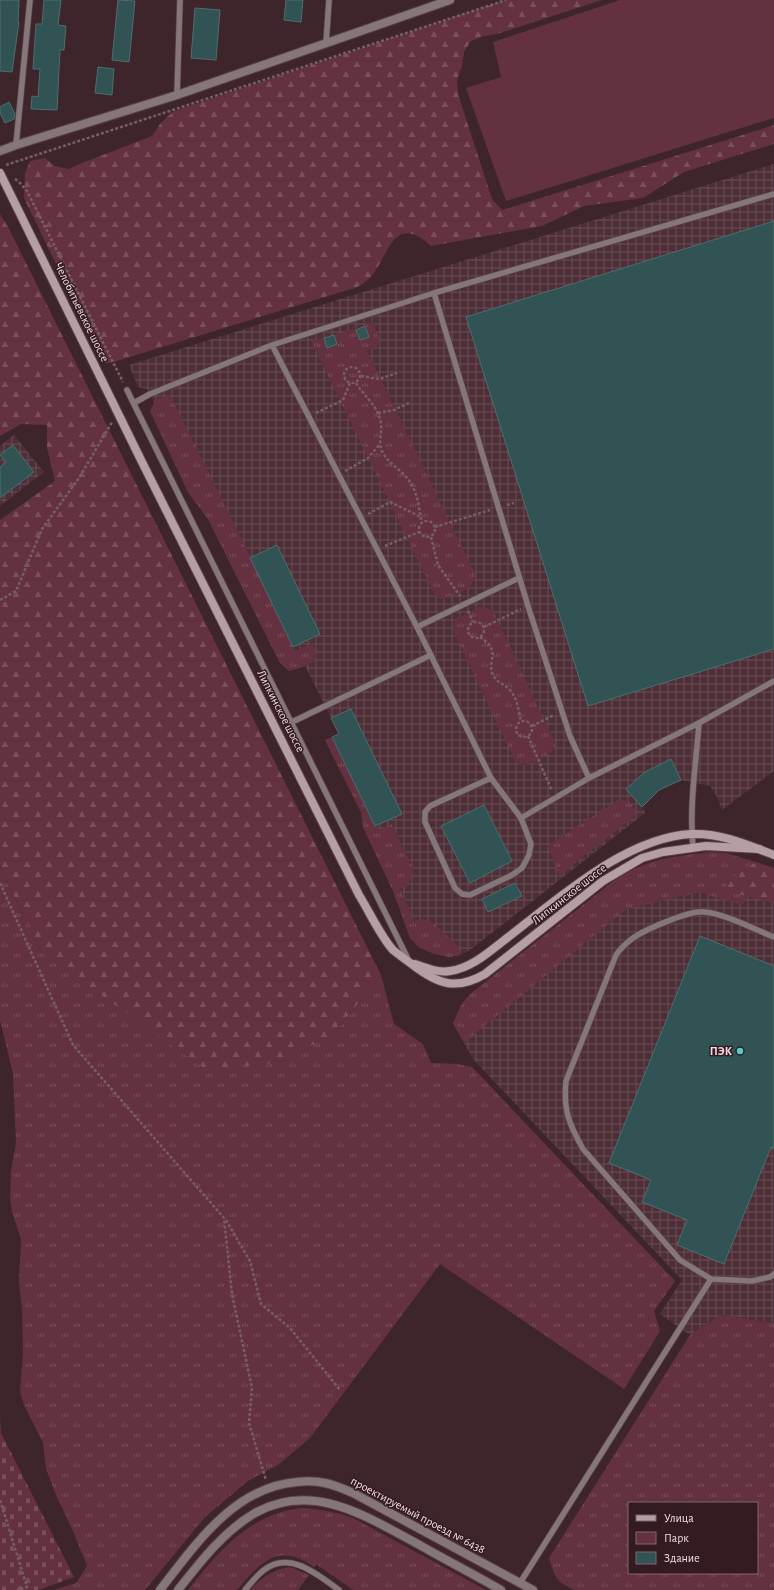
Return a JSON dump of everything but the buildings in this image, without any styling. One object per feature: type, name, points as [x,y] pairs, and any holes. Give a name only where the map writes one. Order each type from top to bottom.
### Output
[{"type":"street","points":[[0,151],[177,95],[450,0]]},
{"type":"street","name":"Челобитьевское шоссе","points":[[0,173],[142,462]]},
{"type":"street","name":"Липкинское шоссе","points":[[142,462],[359,895],[393,949],[429,977],[452,985],[465,984],[485,974],[603,881],[619,870],[649,856],[663,852],[706,846],[759,849]]},
{"type":"street","name":"Липкинское шоссе","points":[[410,963],[439,972],[449,972],[465,968],[587,877],[626,853],[656,842],[692,834],[727,838],[774,855]]},
{"type":"street","points":[[441,982],[448,977],[468,971],[483,956]]},
{"type":"street","name":"проектируемый проезд № 6438","points":[[160,1590],[221,1517],[244,1500],[269,1488],[289,1483],[308,1481],[324,1482],[354,1493],[534,1590]]},
{"type":"street","points":[[178,1590],[211,1551],[246,1519],[277,1504],[299,1500],[332,1504],[358,1513],[501,1590]]},
{"type":"lane","points":[[16,145],[30,0]]},
{"type":"lane","points":[[177,95],[180,0]]},
{"type":"lane","points":[[326,44],[328,0]]},
{"type":"lane","points":[[134,403],[150,394],[272,345],[434,293],[774,194]]},
{"type":"lane","points":[[434,293],[519,578],[570,736],[589,778]]},
{"type":"lane","points":[[272,345],[418,627],[491,778],[521,818],[531,844],[529,855],[522,868],[512,875],[470,895],[462,894],[455,888],[425,822],[425,812],[430,806],[491,778]]},
{"type":"lane","points":[[127,390],[410,963]]},
{"type":"lane","points":[[418,627],[519,578]]},
{"type":"lane","points":[[292,722],[431,655]]},
{"type":"lane","points":[[521,818],[589,778],[699,723],[774,681]]},
{"type":"lane","points":[[693,847],[692,834],[699,723]]},
{"type":"lane","points":[[774,937],[720,915],[704,911],[688,914],[634,936],[624,944],[616,955],[566,1081],[565,1103],[572,1130],[583,1148],[680,1260],[710,1279],[752,1281],[774,1274]]},
{"type":"lane","points":[[520,1583],[710,1279]]},
{"type":"lane","points":[[245,1590],[264,1569],[280,1563],[288,1562],[295,1563],[310,1570],[339,1590]]},
{"type":"path","points":[[0,167],[506,0]]},
{"type":"path","points":[[11,177],[19,182],[27,191],[127,390]]},
{"type":"path","points":[[355,367],[361,376],[359,381],[356,383],[346,381],[344,376],[347,369],[355,367]]},
{"type":"path","points":[[361,376],[379,379],[397,373]]},
{"type":"path","points":[[309,416],[343,400],[350,383]]},
{"type":"path","points":[[356,383],[374,404],[378,413],[382,427],[381,449],[386,457],[403,473],[412,486],[420,503],[422,523],[419,527],[419,532],[423,537],[431,537]]},
{"type":"path","points":[[378,413],[394,410],[409,404]]},
{"type":"path","points":[[0,600],[16,591],[42,529],[80,478],[118,412]]},
{"type":"path","points":[[338,474],[368,458],[381,444]]},
{"type":"path","points":[[361,518],[390,502],[421,517]]},
{"type":"path","points":[[435,527],[514,503]]},
{"type":"path","points":[[422,523],[430,522],[435,527]]},
{"type":"path","points":[[431,537],[435,532],[435,527]]},
{"type":"path","points":[[377,549],[419,532]]},
{"type":"path","points":[[431,537],[438,565],[464,604],[473,622]]},
{"type":"path","points":[[484,627],[528,606]]},
{"type":"path","points":[[473,622],[479,622],[484,627],[484,633],[480,637]]},
{"type":"path","points":[[473,622],[468,628],[468,633],[472,637],[480,637],[490,645],[493,652],[492,672],[494,677],[512,693],[518,705],[521,721]]},
{"type":"path","points":[[532,726],[562,711]]},
{"type":"path","points":[[521,721],[526,721],[532,726]]},
{"type":"path","points":[[521,721],[516,726],[516,732],[520,736],[528,736],[532,732],[532,726]]},
{"type":"path","points":[[528,736],[555,798]]},
{"type":"path","points":[[0,883],[73,1045],[224,1218],[250,1261],[261,1304],[290,1328],[340,1390]]},
{"type":"path","points":[[224,1218],[232,1294],[252,1388],[249,1423],[269,1488]]},
{"type":"path","points":[[0,1500],[27,1587],[17,1590]]},
{"type":"shaded area","points":[[774,164],[774,771],[722,810],[717,797],[710,786],[681,780],[659,790],[642,806],[645,813],[470,950],[460,955],[449,957],[427,951],[419,947],[410,938],[394,893],[363,827],[361,812],[325,740],[339,734],[305,666],[289,671],[280,663],[208,519],[188,492],[150,411],[154,403],[153,400],[147,389],[138,387],[129,365]]},
{"type":"shaded area","points":[[14,435],[44,472],[0,506],[0,446]]},
{"type":"shaded area","points":[[686,861],[774,879],[774,1323],[721,1315],[690,1335],[660,1314],[682,1280],[473,1059],[453,1023]]},
{"type":"green space","points":[[506,0],[602,0],[497,34],[484,36],[471,41],[464,52],[462,66],[457,80],[458,94],[492,199],[502,210],[774,125],[774,144],[684,172],[643,198],[584,206],[542,226],[431,246],[417,236],[406,233],[398,237],[391,244],[372,275],[362,285],[356,288],[110,363],[104,363],[24,198],[25,173],[30,161],[45,158],[55,166],[68,169],[152,136],[160,124],[172,112]]},
{"type":"green space","points":[[620,0],[774,0],[774,118],[506,201],[466,88],[501,77],[493,42]]},
{"type":"green space","points":[[0,214],[8,227],[381,975],[331,1037],[265,1065],[205,1069],[42,953],[0,866],[0,520],[55,481],[47,448],[47,425],[21,424],[0,436]]},
{"type":"green space","points":[[373,322],[381,344],[367,351],[475,574],[475,580],[469,588],[444,599],[435,595],[311,341],[324,338],[328,348],[337,344],[334,335],[354,329],[360,340],[369,337],[365,324]]},
{"type":"green space","points":[[170,395],[295,651],[313,643],[317,655],[316,660],[305,666],[289,671],[280,663],[208,519],[188,492],[150,411],[154,403],[153,400]]},
{"type":"green space","points":[[481,607],[489,609],[494,613],[554,740],[555,746],[550,753],[530,764],[519,764],[514,759],[453,630],[454,622],[457,618]]},
{"type":"green space","points":[[332,737],[378,830],[392,824],[414,871],[408,884],[400,889],[414,921],[423,919],[432,922],[458,946],[460,955],[449,957],[434,954],[419,947],[410,938],[394,893],[363,827],[361,812],[325,740]]},
{"type":"green space","points":[[620,799],[632,803],[636,815],[559,876],[548,845]]},
{"type":"green space","points":[[710,852],[726,853],[756,862],[737,873],[723,890],[747,896],[743,905],[698,892],[625,910],[464,1043],[453,1023],[461,1005],[470,994],[616,879],[628,872],[650,863],[672,857]]},
{"type":"green space","points":[[756,862],[774,868],[774,903],[723,890],[737,873]]},
{"type":"green space","points":[[0,866],[42,953],[331,1037],[381,975],[394,1024],[423,1044],[431,1063],[458,1064],[472,1067],[675,1281],[654,1311],[660,1331],[624,1389],[440,1264],[310,1438],[278,1465],[248,1481],[205,1517],[145,1590],[54,1590],[76,1583],[87,1566],[46,1469],[43,1443],[24,1405],[20,1391],[23,1353],[22,1309],[19,1282],[21,1239],[12,1212],[10,1198],[11,1171],[16,1144],[13,1074],[0,1020]]},
{"type":"green space","points":[[721,1315],[774,1323],[774,1590],[575,1590],[563,1584],[557,1578],[549,1558],[690,1335]]},
{"type":"green space","points":[[0,1416],[1,1433],[74,1577],[38,1590],[0,1590]]},
{"type":"green space","points":[[302,1508],[328,1511],[353,1518],[486,1590],[353,1590],[316,1564],[314,1567],[290,1556],[280,1556],[262,1564],[237,1590],[188,1590],[224,1548],[251,1526],[266,1518],[283,1512]]},
{"type":"green space","points":[[290,1567],[309,1575],[298,1590],[250,1590],[268,1575],[278,1570]]},
{"type":"place","name":"ПЭК","points":[[740,1051]]}]
